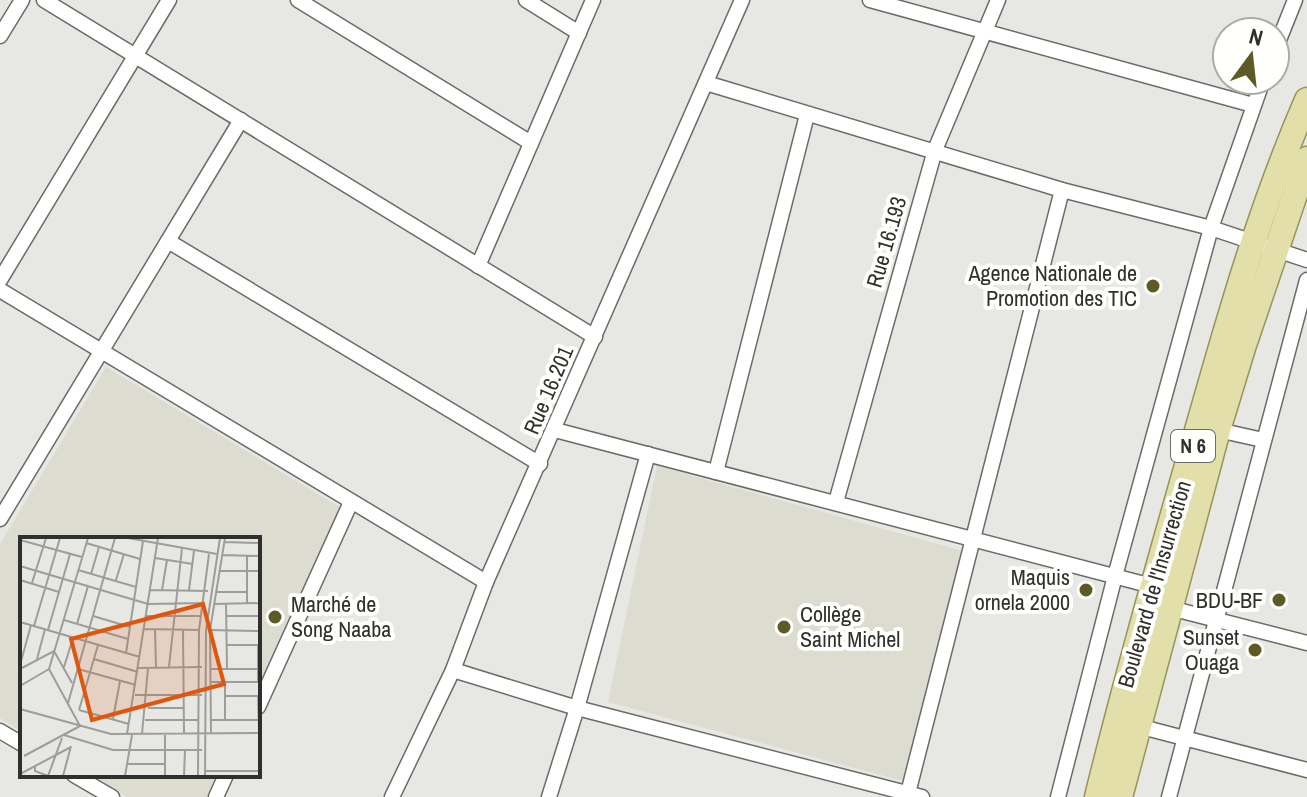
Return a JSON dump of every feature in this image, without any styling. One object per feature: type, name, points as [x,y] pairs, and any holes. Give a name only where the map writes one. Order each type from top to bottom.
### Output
[{"type":"main road","name":"Boulevard de l'Insurrection","points":[[1120,797],[1265,245],[1279,165],[1307,100]]},
{"type":"main road","name":"Boulevard de l'Insurrection","points":[[1097,797],[1152,586],[1224,335],[1307,159]]},
{"type":"street","points":[[0,36],[22,0]]},
{"type":"street","points":[[44,0],[595,337]]},
{"type":"street","points":[[0,280],[169,0]]},
{"type":"street","points":[[298,0],[531,143]]},
{"type":"street","points":[[526,0],[579,33]]},
{"type":"street","points":[[478,266],[593,0]]},
{"type":"street","name":"Rue 16.201","points":[[392,797],[453,670],[486,582],[742,0]]},
{"type":"street","points":[[870,0],[1253,105]]},
{"type":"street","name":"Rue 16.193","points":[[836,502],[935,150],[998,0]]},
{"type":"street","points":[[706,83],[1062,190],[1211,228],[1307,260]]},
{"type":"street","points":[[1058,797],[1211,228],[1257,96]]},
{"type":"street","points":[[716,472],[807,115]]},
{"type":"street","points":[[0,519],[241,120]]},
{"type":"street","points":[[453,670],[577,708],[912,796],[1062,190]]},
{"type":"street","points":[[168,241],[540,464]]},
{"type":"street","points":[[1169,797],[1307,280]]},
{"type":"street","points":[[0,290],[486,582]]},
{"type":"street","points":[[555,430],[1152,586]]},
{"type":"street","points":[[1218,430],[1263,440]]},
{"type":"street","points":[[549,797],[648,454]]},
{"type":"street","points":[[260,703],[351,502]]},
{"type":"street","points":[[1170,608],[1307,643]]},
{"type":"street","points":[[1138,726],[1307,770]]},
{"type":"street","points":[[0,731],[20,743]]},
{"type":"street","points":[[77,777],[112,797]]},
{"type":"street","points":[[216,797],[225,777]]},
{"type":"shaded area","name":"Marché de Song Naaba","points":[[106,367],[343,509],[260,686],[260,537],[20,537],[20,731],[0,718],[0,544]]},
{"type":"shaded area","name":"Collège Saint Michel","points":[[657,466],[963,551],[903,781],[608,702]]},
{"type":"shaded area","points":[[95,777],[217,777],[208,797],[127,797]]},
{"type":"place","name":"Agence Nationale de Promotion des TIC","points":[[1153,286]]},
{"type":"place","name":"Maquis ornela 2000","points":[[1086,590]]},
{"type":"place","name":"BDU-BF","points":[[1279,600]]},
{"type":"place","name":"Marché de Song Naaba","points":[[275,617]]},
{"type":"place","name":"Collège Saint Michel","points":[[784,627]]},
{"type":"place","name":"Sunset Ouaga","points":[[1255,650]]}]
